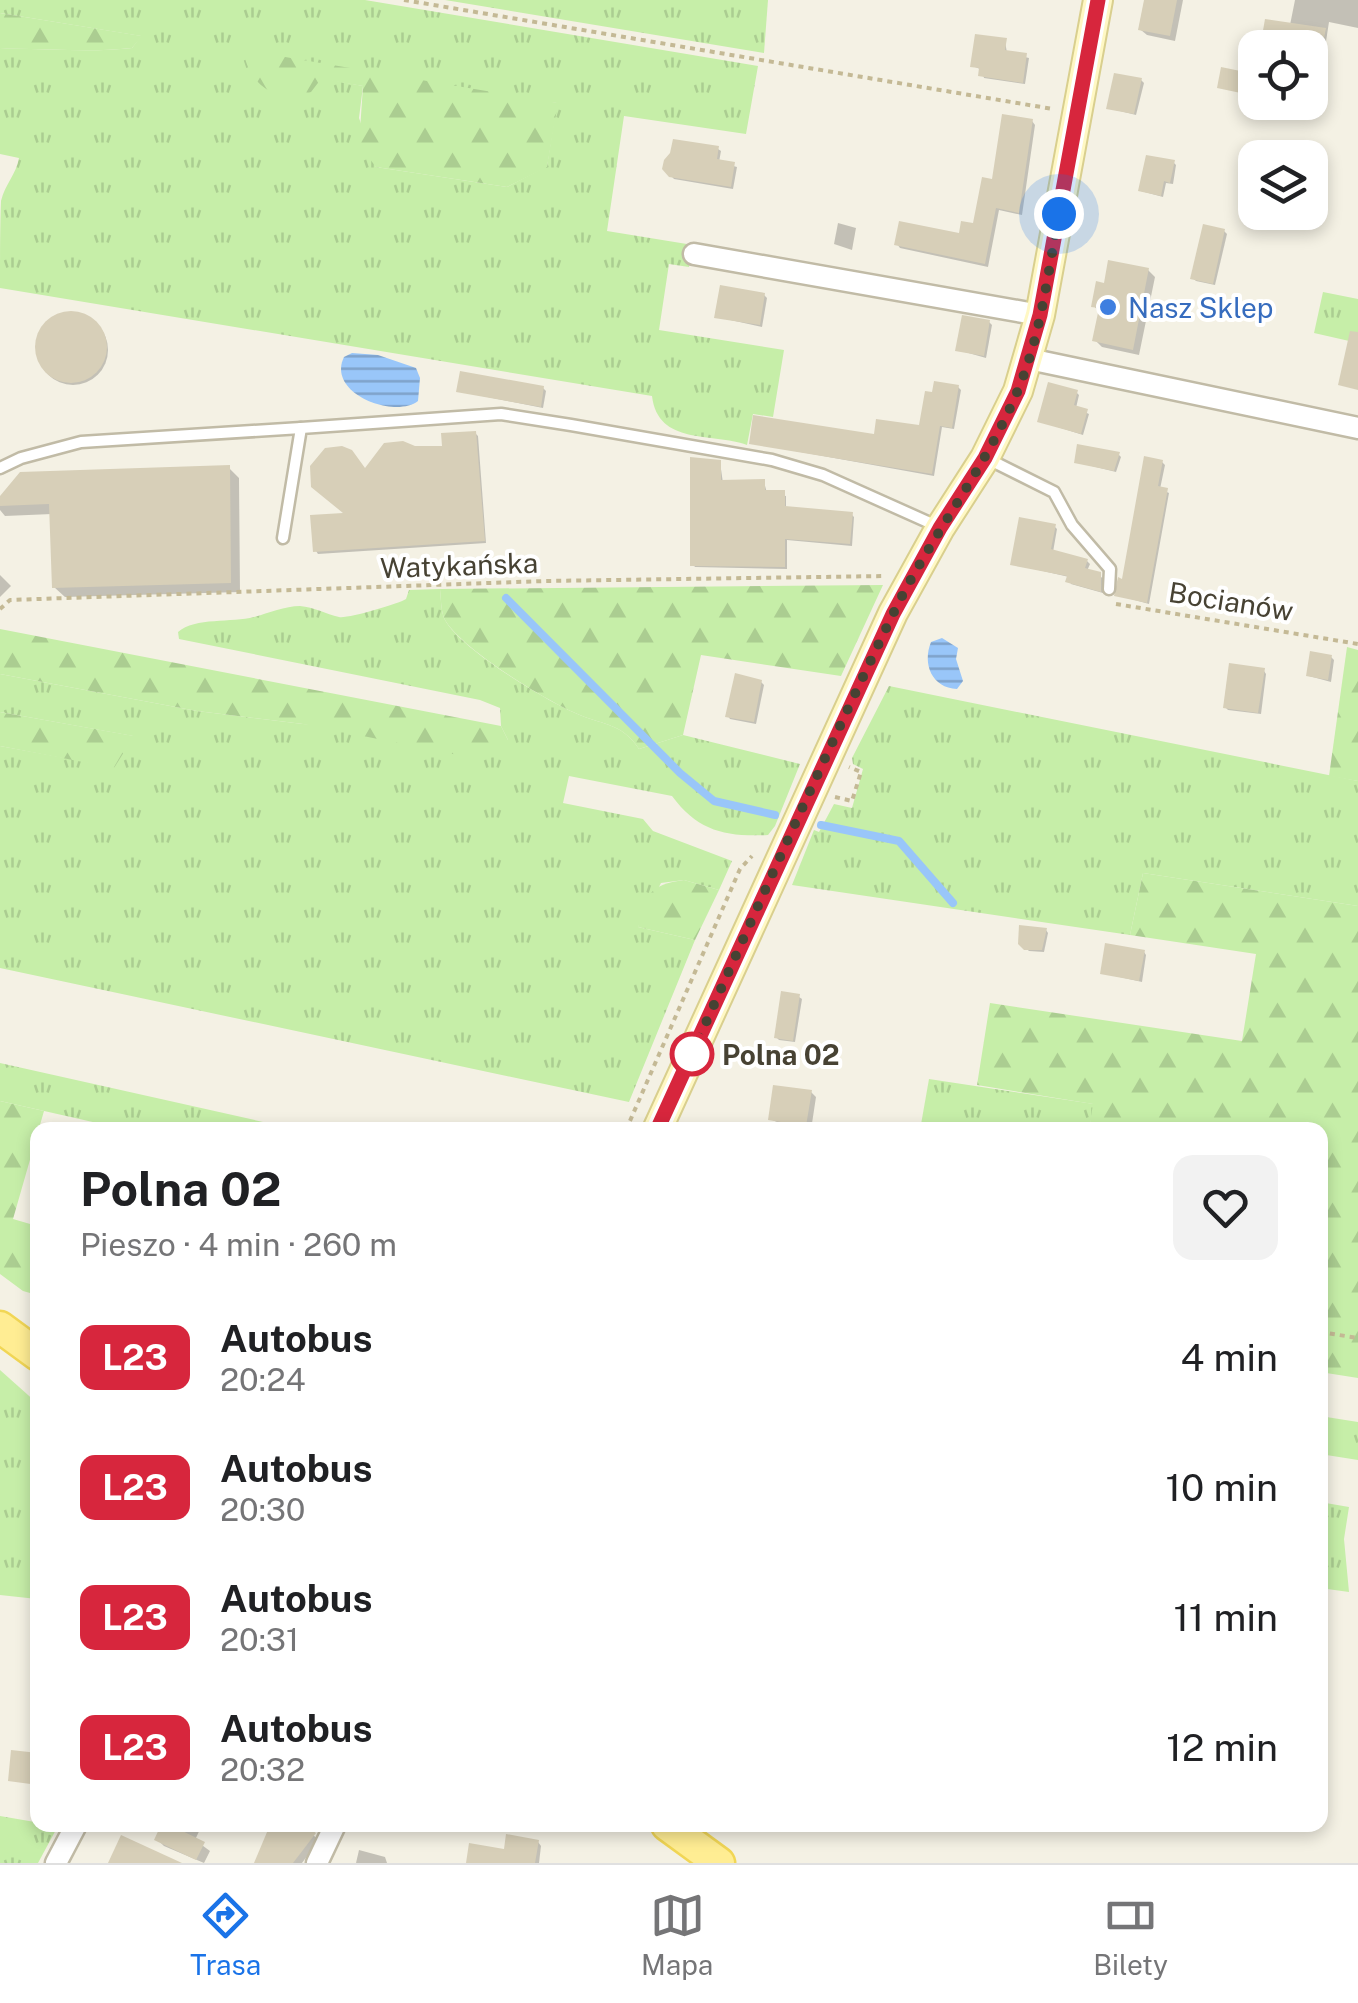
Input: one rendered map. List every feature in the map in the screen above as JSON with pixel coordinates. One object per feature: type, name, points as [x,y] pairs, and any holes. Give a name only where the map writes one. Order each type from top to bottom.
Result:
[{"type":"main road","points":[[0,1327],[30,1349]]},
{"type":"main road","points":[[677,1832],[719,1863]]},
{"type":"street","points":[[661,1122],[909,582],[985,458],[1018,391],[1040,315],[1098,0]]},
{"type":"street","points":[[694,254],[1040,315]]},
{"type":"street","points":[[1030,360],[1358,428]]},
{"type":"street","points":[[56,1863],[72,1832]]},
{"type":"street","points":[[316,1863],[332,1832]]},
{"type":"lane","points":[[0,468],[21,458],[81,442],[501,414],[772,460],[824,475],[940,528]]},
{"type":"lane","points":[[282,538],[300,428]]},
{"type":"lane","points":[[985,458],[1054,492],[1072,525],[1110,569],[1109,589]]},
{"type":"path","points":[[404,0],[1077,113]]},
{"type":"path","name":"Watykańska","points":[[0,609],[10,600],[584,581],[870,576],[909,582]]},
{"type":"path","name":"Bocianów","points":[[1109,589],[1112,604],[1358,644]]},
{"type":"path","points":[[852,802],[861,772]]},
{"type":"path","points":[[1328,1333],[1358,1338]]},
{"type":"green space","points":[[0,0],[365,0],[758,66],[746,134],[624,116],[607,231],[693,245],[689,267],[669,264],[659,330],[784,350],[773,417],[753,414],[747,445],[675,430],[656,412],[652,396],[0,288],[1,201],[19,158],[0,154],[0,49],[132,48],[141,36],[0,13]],"holes":[[[321,78],[557,103],[547,166],[507,187],[376,167],[359,118],[363,86]]]},
{"type":"green space","points":[[445,0],[768,0],[764,53]]},
{"type":"green space","points":[[0,13],[142,36],[132,48],[0,49]]},
{"type":"green space","points":[[243,50],[558,103],[547,167],[507,187],[376,167],[359,145],[363,86],[321,79],[311,92],[290,102],[259,83]]},
{"type":"green space","points":[[1323,292],[1358,299],[1358,343],[1314,333]]},
{"type":"green space","points":[[883,585],[841,676],[701,655],[683,735],[639,749],[618,729],[542,696],[468,645],[445,620],[440,589]]},
{"type":"green space","points":[[440,589],[445,620],[467,645],[542,696],[618,729],[639,749],[683,735],[800,764],[768,835],[739,835],[714,829],[692,817],[672,796],[569,776],[563,803],[643,819],[653,831],[732,861],[719,890],[684,880],[661,883],[638,927],[695,940],[629,1102],[0,968],[0,746],[114,767],[133,736],[0,712],[0,674],[197,711],[303,724],[508,740],[501,726],[500,708],[480,700],[179,639],[178,632],[185,627],[204,622],[245,619],[300,606],[344,617],[406,599],[409,590]]},
{"type":"green space","points":[[0,629],[501,726],[508,740],[495,756],[483,760],[303,724],[197,711],[0,674]]},
{"type":"green space","points":[[1347,647],[1358,650],[1358,781],[1329,776]]},
{"type":"green space","points":[[889,686],[1358,781],[1358,906],[1143,873],[1130,935],[792,885],[814,830],[819,832],[834,804],[852,808],[863,769],[853,764],[852,758]]},
{"type":"green space","points":[[0,712],[134,736],[114,768],[0,746]]},
{"type":"green space","points":[[1143,873],[1358,906],[1358,1378],[1328,1373],[1328,1122],[1090,1122],[1093,1104],[977,1085],[990,1003],[1242,1041],[1256,954],[1130,935]]},
{"type":"green space","points":[[684,880],[719,890],[695,940],[638,927],[651,893],[663,885]]},
{"type":"green space","points":[[0,1063],[263,1122],[93,1122],[0,1101]]},
{"type":"green space","points":[[929,1079],[1094,1104],[1091,1122],[921,1122]]},
{"type":"green space","points":[[0,1101],[44,1111],[41,1122],[30,1122],[30,1160],[13,1219],[30,1224],[30,1293],[0,1274]]},
{"type":"green space","points":[[0,1370],[30,1397],[30,1598],[0,1595]]},
{"type":"green space","points":[[1328,1417],[1358,1422],[1358,1460],[1328,1455]]},
{"type":"green space","points":[[1328,1503],[1349,1507],[1344,1539],[1349,1592],[1328,1589]]},
{"type":"green space","points":[[0,1816],[30,1821],[30,1832],[55,1832],[38,1863],[0,1863]]},
{"type":"water","points":[[352,353],[378,355],[416,368],[420,378],[418,401],[394,407],[366,400],[353,392],[341,370],[344,357]]},
{"type":"water","points":[[942,638],[958,648],[956,659],[963,681],[957,689],[941,684],[931,673],[931,642]]},
{"type":"building","points":[[1144,0],[1177,0],[1170,36],[1138,30]]},
{"type":"building","points":[[1265,19],[1326,28],[1326,30],[1263,30]]},
{"type":"building","points":[[975,34],[1007,38],[1005,50],[1027,53],[1023,83],[978,76],[979,68],[970,67]]},
{"type":"building","points":[[1221,67],[1238,70],[1238,92],[1217,88]]},
{"type":"building","points":[[1114,73],[1142,78],[1134,114],[1106,109]]},
{"type":"building","points":[[1002,114],[1033,119],[1019,213],[996,208],[985,264],[894,245],[899,221],[959,233],[961,221],[973,223],[982,177],[992,179]]},
{"type":"building","points":[[673,139],[719,146],[717,159],[735,162],[731,187],[669,177],[662,169]]},
{"type":"building","points":[[1146,155],[1175,160],[1170,183],[1164,181],[1161,196],[1138,191]]},
{"type":"building","points":[[1203,224],[1225,229],[1213,284],[1190,279]]},
{"type":"building","points":[[1108,260],[1149,268],[1133,350],[1092,341],[1099,308],[1091,307],[1096,281],[1104,283]]},
{"type":"building","points":[[720,285],[765,293],[760,325],[714,318]]},
{"type":"building","points":[[71,311],[96,322],[107,347],[96,372],[71,383],[46,372],[35,347],[46,322]]},
{"type":"building","points":[[962,315],[990,320],[984,356],[955,351]]},
{"type":"building","points":[[1350,331],[1358,332],[1358,390],[1338,385]]},
{"type":"building","points":[[460,371],[544,386],[541,407],[456,392]]},
{"type":"building","points":[[934,381],[959,385],[952,428],[940,426],[932,474],[749,444],[753,415],[874,434],[876,419],[919,425],[925,391],[932,392]]},
{"type":"building","points":[[1048,382],[1078,390],[1074,405],[1088,409],[1081,434],[1037,422]]},
{"type":"building","points":[[476,431],[485,541],[313,552],[310,515],[343,513],[311,487],[310,466],[325,448],[342,446],[352,450],[365,468],[384,443],[442,446],[441,433]]},
{"type":"building","points":[[1077,444],[1120,452],[1114,471],[1074,463]]},
{"type":"building","points":[[1144,456],[1163,460],[1158,486],[1168,488],[1147,603],[1114,596],[1118,577],[1122,579]]},
{"type":"building","points":[[690,457],[721,460],[721,480],[765,479],[765,490],[785,490],[785,506],[853,512],[850,544],[785,539],[785,567],[690,566]]},
{"type":"building","points":[[230,465],[231,583],[52,588],[49,504],[0,506],[0,496],[20,472]]},
{"type":"building","points":[[1019,517],[1056,524],[1051,549],[1088,559],[1085,568],[1101,572],[1101,592],[1065,582],[1067,576],[1010,565]]},
{"type":"building","points":[[1310,651],[1332,655],[1328,680],[1306,676]]},
{"type":"building","points":[[1229,663],[1265,668],[1258,713],[1223,708]]},
{"type":"building","points":[[735,673],[762,680],[754,722],[725,717]]},
{"type":"building","points":[[1019,925],[1047,928],[1042,950],[1024,950],[1018,944]]},
{"type":"building","points":[[1105,943],[1145,950],[1139,981],[1100,974]]},
{"type":"building","points":[[781,991],[800,994],[793,1041],[774,1038]]},
{"type":"building","points":[[773,1085],[812,1090],[807,1122],[768,1120]]},
{"type":"building","points":[[11,1750],[30,1752],[30,1784],[8,1781]]},
{"type":"building","points":[[158,1832],[184,1832],[205,1842],[196,1860],[154,1840]]},
{"type":"building","points":[[267,1832],[316,1833],[293,1863],[254,1863]]},
{"type":"building","points":[[506,1834],[539,1840],[535,1863],[466,1863],[469,1843],[504,1849]]},
{"type":"building","points":[[121,1835],[182,1863],[108,1863]]},
{"type":"waterway","points":[[506,598],[680,773],[714,801],[775,815]]},
{"type":"waterway","points":[[821,825],[899,841],[953,903]]},
{"type":"bus line","name":"L23","points":[[661,1122],[893,614],[940,528],[985,458],[1018,391],[1040,315],[1098,0]]},
{"type":"place","name":"Nasz Sklep","points":[[1108,307]]},
{"type":"place","name":"Polna 02","points":[[692,1054]]},
{"type":"route","points":[[692,1054],[893,614],[940,528],[985,458],[1018,391],[1030,360],[1059,214]]}]
